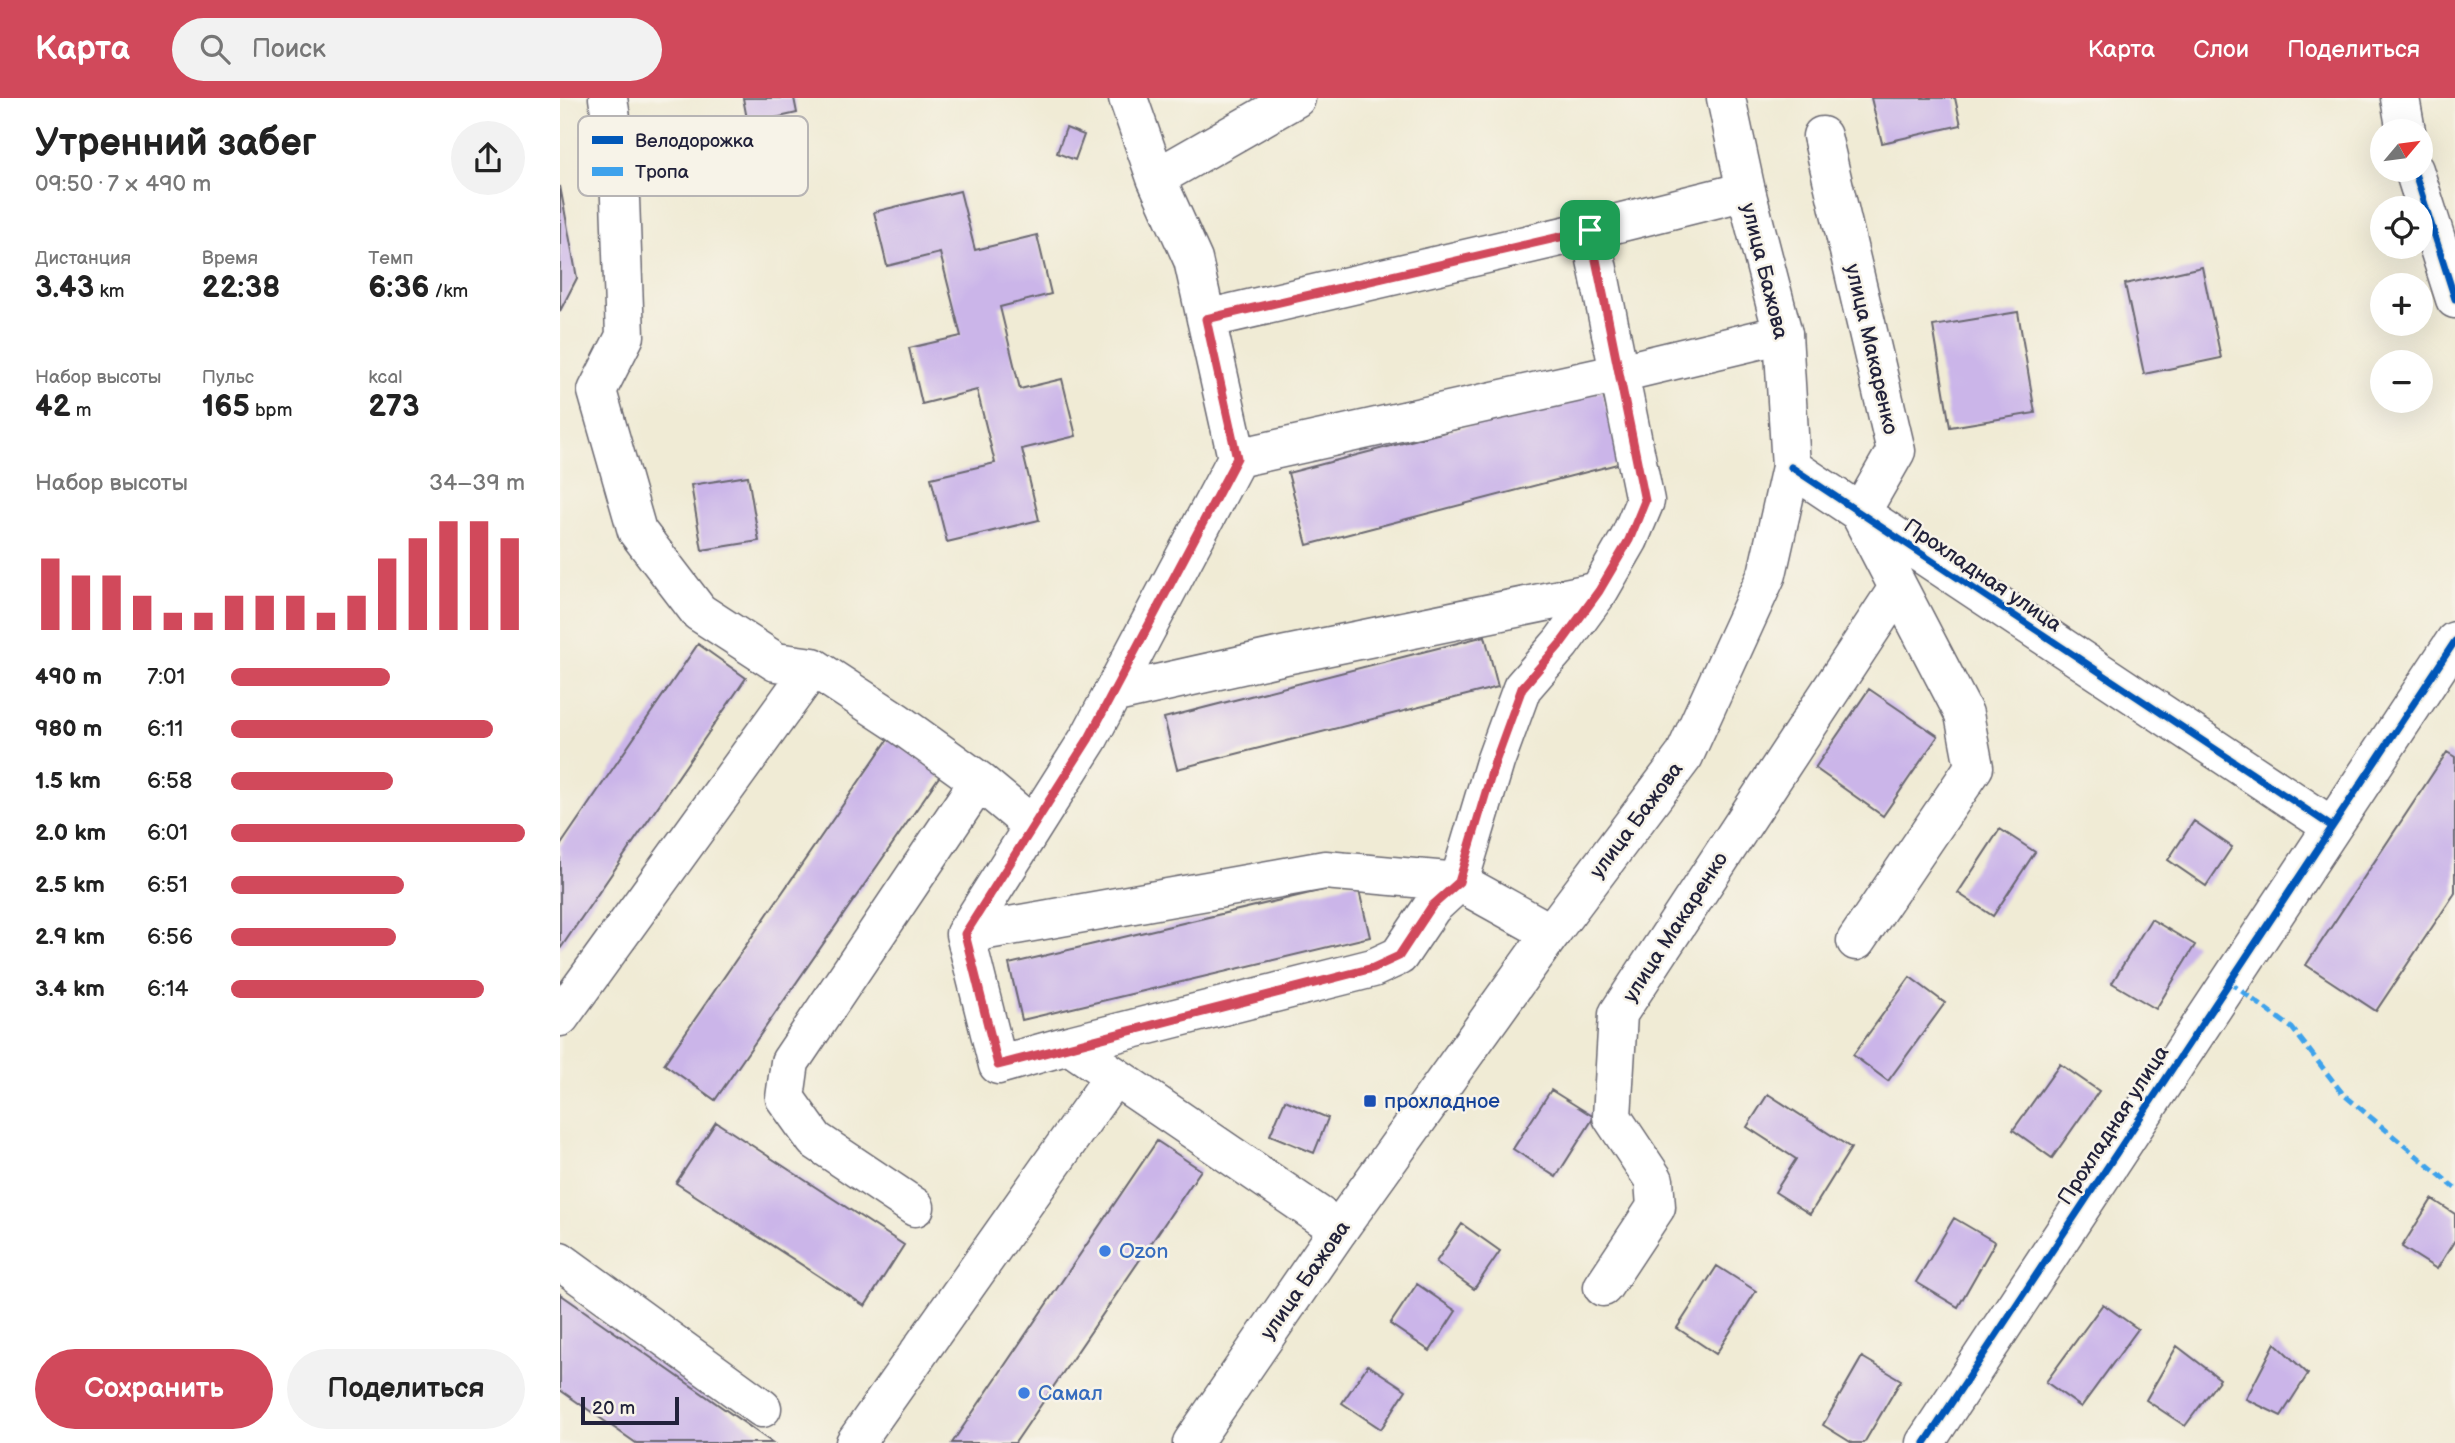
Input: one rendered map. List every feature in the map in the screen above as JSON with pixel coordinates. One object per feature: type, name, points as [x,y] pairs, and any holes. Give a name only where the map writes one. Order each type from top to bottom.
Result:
[{"type":"main road","points":[[608,98],[611,116]]},
{"type":"main road","points":[[1128,98],[1156,178],[1192,260],[1237,458],[1089,738],[965,934],[998,1065],[1373,968],[1399,956],[1432,906],[1459,882],[1495,762],[1522,688],[1561,643],[1599,591],[1629,540],[1645,501],[1590,230]]},
{"type":"main road","points":[[1156,178],[1296,98]]},
{"type":"main road","name":"улица Бажова","points":[[1192,1443],[1339,1229],[1551,933],[1684,756],[1767,574],[1791,467],[1783,334],[1746,191],[1726,98]]},
{"type":"main road","points":[[2400,98],[2404,119]]},
{"type":"main road","name":"улица Макаренко","points":[[1822,136],[1896,451],[1860,514]]},
{"type":"main road","points":[[2418,182],[2455,299]]},
{"type":"main road","points":[[1206,319],[1746,191]]},
{"type":"main road","points":[[620,196],[625,337],[597,391],[637,531],[699,612],[776,662],[813,667],[897,722],[979,781],[1033,825]]},
{"type":"main road","points":[[1237,458],[1783,334]]},
{"type":"main road","name":"Прохладная улица","points":[[1791,467],[2331,826]]},
{"type":"main road","points":[[1856,941],[1974,767],[1964,714],[1860,514]]},
{"type":"main road","name":"улица Макаренко","points":[[1603,1287],[1656,1208],[1654,1180],[1612,1117],[1618,1014],[1898,588]]},
{"type":"main road","points":[[1112,694],[1286,654],[1599,591]]},
{"type":"main road","name":"Прохладная улица","points":[[1925,1443],[2455,641]]},
{"type":"main road","points":[[560,1017],[813,667]]},
{"type":"main road","points":[[915,1207],[815,1140],[785,1098],[790,1062],[979,781]]},
{"type":"main road","points":[[965,934],[1325,870],[1459,882],[1551,933]]},
{"type":"main road","points":[[1069,1045],[1339,1229]]},
{"type":"main road","points":[[855,1443],[1114,1076]]},
{"type":"main road","points":[[560,1261],[762,1408]]},
{"type":"building","points":[[743,98],[794,98],[797,113],[784,116],[746,116]]},
{"type":"building","points":[[1871,98],[1955,98],[1961,125],[1882,143]]},
{"type":"building","points":[[1066,128],[1084,135],[1075,160],[1057,153]]},
{"type":"building","points":[[560,186],[577,278],[560,311]]},
{"type":"building","points":[[960,191],[975,250],[1037,235],[1051,294],[1000,307],[1020,389],[1062,379],[1076,436],[1022,449],[1039,520],[947,542],[931,478],[995,463],[977,390],[922,404],[909,348],[961,336],[940,253],[887,266],[874,212]]},
{"type":"building","points":[[2202,267],[2221,358],[2144,374],[2125,284]]},
{"type":"building","points":[[2018,312],[2035,413],[1950,427],[1933,326]]},
{"type":"building","points":[[1602,391],[1621,463],[1307,545],[1288,473]]},
{"type":"building","points":[[748,476],[759,541],[702,550],[691,485]]},
{"type":"building","points":[[1485,636],[1498,687],[1177,769],[1164,718]]},
{"type":"building","points":[[698,644],[746,678],[560,949],[560,846]]},
{"type":"building","points":[[1869,689],[1938,736],[1883,816],[1815,768]]},
{"type":"building","points":[[889,738],[941,774],[715,1100],[664,1064]]},
{"type":"building","points":[[2447,752],[2455,757],[2455,893],[2376,1011],[2306,965]]},
{"type":"building","points":[[2194,821],[2232,847],[2206,886],[2168,860]]},
{"type":"building","points":[[2000,829],[2035,852],[1993,916],[1958,893]]},
{"type":"building","points":[[1357,882],[1370,937],[1022,1020],[1009,964]]},
{"type":"building","points":[[2151,919],[2195,945],[2156,1009],[2112,983]]},
{"type":"building","points":[[1910,977],[1945,1003],[1888,1081],[1853,1055]]},
{"type":"building","points":[[2060,1064],[2099,1091],[2052,1158],[2013,1130]]},
{"type":"building","points":[[1551,1090],[1594,1117],[1556,1177],[1513,1149]]},
{"type":"building","points":[[1768,1094],[1851,1148],[1810,1214],[1775,1192],[1796,1159],[1747,1127]]},
{"type":"building","points":[[1285,1100],[1328,1118],[1314,1153],[1270,1135]]},
{"type":"building","points":[[716,1122],[904,1245],[865,1306],[676,1183]]},
{"type":"building","points":[[1157,1141],[1201,1170],[1015,1443],[952,1443]]},
{"type":"building","points":[[2432,1199],[2455,1214],[2455,1240],[2437,1269],[2402,1247]]},
{"type":"building","points":[[1954,1218],[1995,1242],[1958,1307],[1916,1282]]},
{"type":"building","points":[[1462,1224],[1500,1251],[1474,1289],[1436,1262]]},
{"type":"building","points":[[1717,1266],[1756,1291],[1716,1354],[1677,1328]]},
{"type":"building","points":[[1417,1284],[1456,1311],[1430,1351],[1390,1324]]},
{"type":"building","points":[[560,1294],[773,1443],[636,1443],[560,1390]]},
{"type":"building","points":[[2103,1304],[2138,1329],[2081,1407],[2046,1382]]},
{"type":"building","points":[[2275,1343],[2308,1374],[2281,1416],[2246,1399]]},
{"type":"building","points":[[2177,1346],[2220,1379],[2185,1426],[2146,1400]]},
{"type":"building","points":[[1862,1357],[1901,1380],[1864,1443],[1852,1443],[1823,1425]]},
{"type":"building","points":[[1368,1365],[1406,1390],[1381,1429],[1342,1403]]},
{"type":"marked path","points":[[2229,982],[2292,1028],[2343,1094],[2455,1188]]},
{"type":"cycle path","points":[[2418,182],[2455,299]]},
{"type":"cycle path","points":[[1791,467],[2331,826]]},
{"type":"cycle path","points":[[1925,1443],[2455,641]]},
{"type":"place","name":"прохладное","points":[[1370,1101]]},
{"type":"place","name":"Ozon","points":[[1105,1251]]},
{"type":"place","name":"Самал","points":[[1024,1393]]},
{"type":"route","points":[[1590,230],[1645,501],[1629,540],[1599,591],[1561,643],[1522,688],[1495,762],[1459,882],[1432,906],[1399,956],[1373,968],[998,1065],[965,934],[1089,738],[1237,458],[1206,319],[1590,230]]}]
